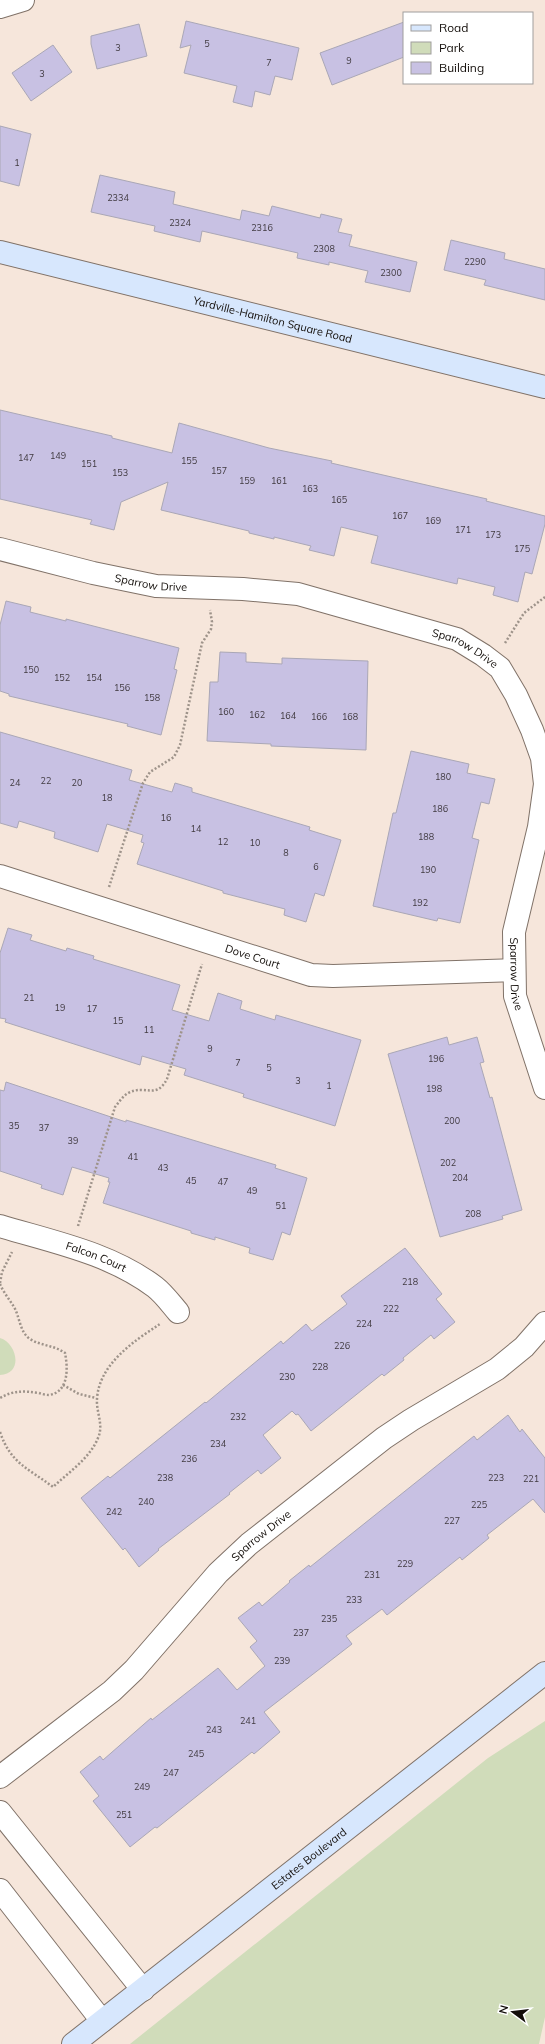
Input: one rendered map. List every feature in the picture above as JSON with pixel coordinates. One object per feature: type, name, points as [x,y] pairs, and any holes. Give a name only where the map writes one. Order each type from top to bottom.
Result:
[{"type":"street","points":[[0,7],[23,0]]},
{"type":"street","name":"Yardville-Hamilton Square Road","points":[[0,252],[545,387]]},
{"type":"street","name":"Sparrow Drive","points":[[0,549],[93,574],[156,586],[298,594],[457,639],[500,668],[516,695],[532,730],[542,758],[545,784],[539,827],[514,932],[515,996],[545,1088]]},
{"type":"street","name":"Dove Court","points":[[0,876],[311,974],[333,976],[514,970]]},
{"type":"street","name":"Falcon Court","points":[[10,1229],[71,1247],[129,1269],[157,1288],[178,1312]]},
{"type":"street","name":"Sparrow Drive","points":[[0,1777],[112,1691],[134,1670],[218,1574],[249,1544],[384,1438],[410,1420],[497,1369],[524,1347],[545,1323]]},
{"type":"street","name":"Estates Boulevard","points":[[73,2044],[545,1673]]},
{"type":"street","points":[[0,1812],[142,1990]]},
{"type":"street","points":[[0,1890],[102,2021]]},
{"type":"path","points":[[102,908],[143,783],[150,772],[174,757],[180,745],[202,643],[211,629],[211,588]]},
{"type":"path","points":[[492,662],[524,613],[545,597]]},
{"type":"path","points":[[71,1247],[115,1107],[127,1093],[139,1089],[156,1090],[162,1088],[167,1079],[209,942]]},
{"type":"path","points":[[0,1398],[16,1391],[48,1395],[56,1392],[63,1385],[68,1368],[65,1353],[58,1348],[29,1338],[23,1332],[16,1309],[4,1293],[0,1284],[10,1229]]},
{"type":"path","points":[[0,1432],[4,1444],[20,1464],[53,1487],[92,1451],[99,1436],[101,1424],[96,1398],[105,1373],[116,1357],[140,1338],[178,1312]]},
{"type":"path","points":[[63,1385],[79,1394],[96,1398]]},
{"type":"green space","points":[[0,1338],[11,1346],[14,1352],[15,1364],[13,1370],[0,1375]]},
{"type":"green space","points":[[545,1721],[545,2017],[539,2044],[130,2044],[488,1758]]},
{"type":"building","points":[[186,21],[299,48],[292,80],[275,76],[270,95],[255,91],[252,107],[233,102],[237,86],[184,73],[191,45],[180,48]]},
{"type":"building","points":[[403,22],[403,57],[332,85],[320,53]]},
{"type":"building","points":[[139,24],[147,56],[97,69],[91,44],[91,36]]},
{"type":"building","points":[[53,45],[72,72],[31,101],[12,73]]},
{"type":"building","points":[[0,126],[31,134],[19,186],[0,181]]},
{"type":"building","points":[[100,175],[175,192],[173,204],[240,220],[242,210],[269,216],[272,206],[320,218],[321,214],[342,219],[338,232],[352,235],[349,246],[417,262],[410,292],[365,282],[368,271],[329,262],[329,265],[297,258],[298,253],[202,231],[200,242],[154,231],[155,226],[91,212]]},
{"type":"building","points":[[451,240],[505,253],[504,259],[545,269],[545,300],[484,285],[486,280],[444,270]]},
{"type":"building","points":[[0,410],[112,436],[112,438],[172,453],[179,423],[269,448],[332,461],[331,463],[487,499],[486,501],[545,516],[545,524],[532,574],[525,572],[518,602],[493,595],[495,587],[458,578],[457,584],[371,563],[378,536],[341,527],[334,556],[309,550],[311,546],[274,537],[274,539],[249,533],[249,531],[161,510],[168,482],[121,502],[114,530],[90,524],[92,520],[0,499]]},
{"type":"building","points":[[6,601],[31,607],[30,612],[66,621],[66,619],[179,648],[174,669],[177,670],[161,735],[127,726],[128,724],[9,696],[9,694],[0,691],[0,625]]},
{"type":"building","points":[[220,652],[246,653],[246,662],[282,664],[282,658],[368,661],[366,750],[271,746],[271,744],[207,741],[210,682],[218,682]]},
{"type":"building","points":[[0,732],[132,770],[129,780],[172,792],[175,783],[192,788],[192,792],[310,827],[309,830],[341,840],[324,896],[315,893],[306,922],[284,915],[285,909],[223,893],[223,891],[137,864],[144,843],[141,842],[143,835],[107,824],[98,852],[54,838],[55,832],[19,821],[17,828],[0,823]]},
{"type":"building","points":[[411,751],[469,764],[467,773],[495,779],[489,804],[481,802],[472,838],[479,840],[460,923],[438,918],[437,921],[373,906],[393,813],[396,813]]},
{"type":"building","points":[[8,928],[32,935],[30,940],[66,951],[67,948],[94,956],[93,959],[180,985],[172,1010],[209,1021],[218,993],[242,1001],[240,1009],[275,1020],[276,1015],[361,1040],[335,1126],[243,1097],[244,1094],[184,1075],[186,1069],[142,1056],[140,1065],[5,1022],[6,1019],[0,1018],[0,953]]},
{"type":"building","points":[[447,1037],[449,1045],[477,1037],[484,1062],[480,1063],[490,1098],[492,1097],[522,1210],[502,1216],[503,1219],[440,1237],[388,1054]]},
{"type":"building","points":[[6,1082],[126,1122],[126,1120],[276,1165],[275,1168],[307,1178],[290,1235],[282,1232],[273,1260],[249,1253],[250,1248],[215,1237],[215,1240],[191,1233],[191,1231],[103,1203],[110,1182],[108,1182],[109,1178],[72,1167],[63,1195],[41,1188],[42,1185],[0,1171],[0,1090],[4,1091]]},
{"type":"building","points":[[405,1248],[442,1294],[436,1299],[455,1322],[434,1339],[431,1335],[384,1376],[382,1374],[311,1431],[298,1414],[296,1415],[292,1411],[263,1435],[281,1458],[261,1474],[258,1470],[229,1493],[230,1494],[158,1549],[159,1550],[139,1567],[125,1548],[123,1550],[81,1498],[108,1476],[110,1478],[205,1402],[206,1403],[281,1341],[283,1344],[306,1324],[312,1331],[347,1304],[341,1296]]},
{"type":"building","points":[[508,1415],[520,1432],[522,1429],[545,1458],[545,1513],[533,1499],[487,1535],[489,1538],[462,1560],[460,1557],[387,1615],[382,1609],[346,1636],[352,1644],[264,1712],[280,1732],[254,1754],[252,1752],[157,1828],[155,1827],[130,1847],[93,1801],[99,1796],[80,1772],[100,1756],[103,1760],[151,1718],[152,1720],[218,1668],[237,1690],[265,1666],[250,1647],[257,1641],[238,1618],[259,1602],[262,1606],[290,1582],[289,1581],[309,1565],[310,1567],[474,1436],[477,1440]]}]
